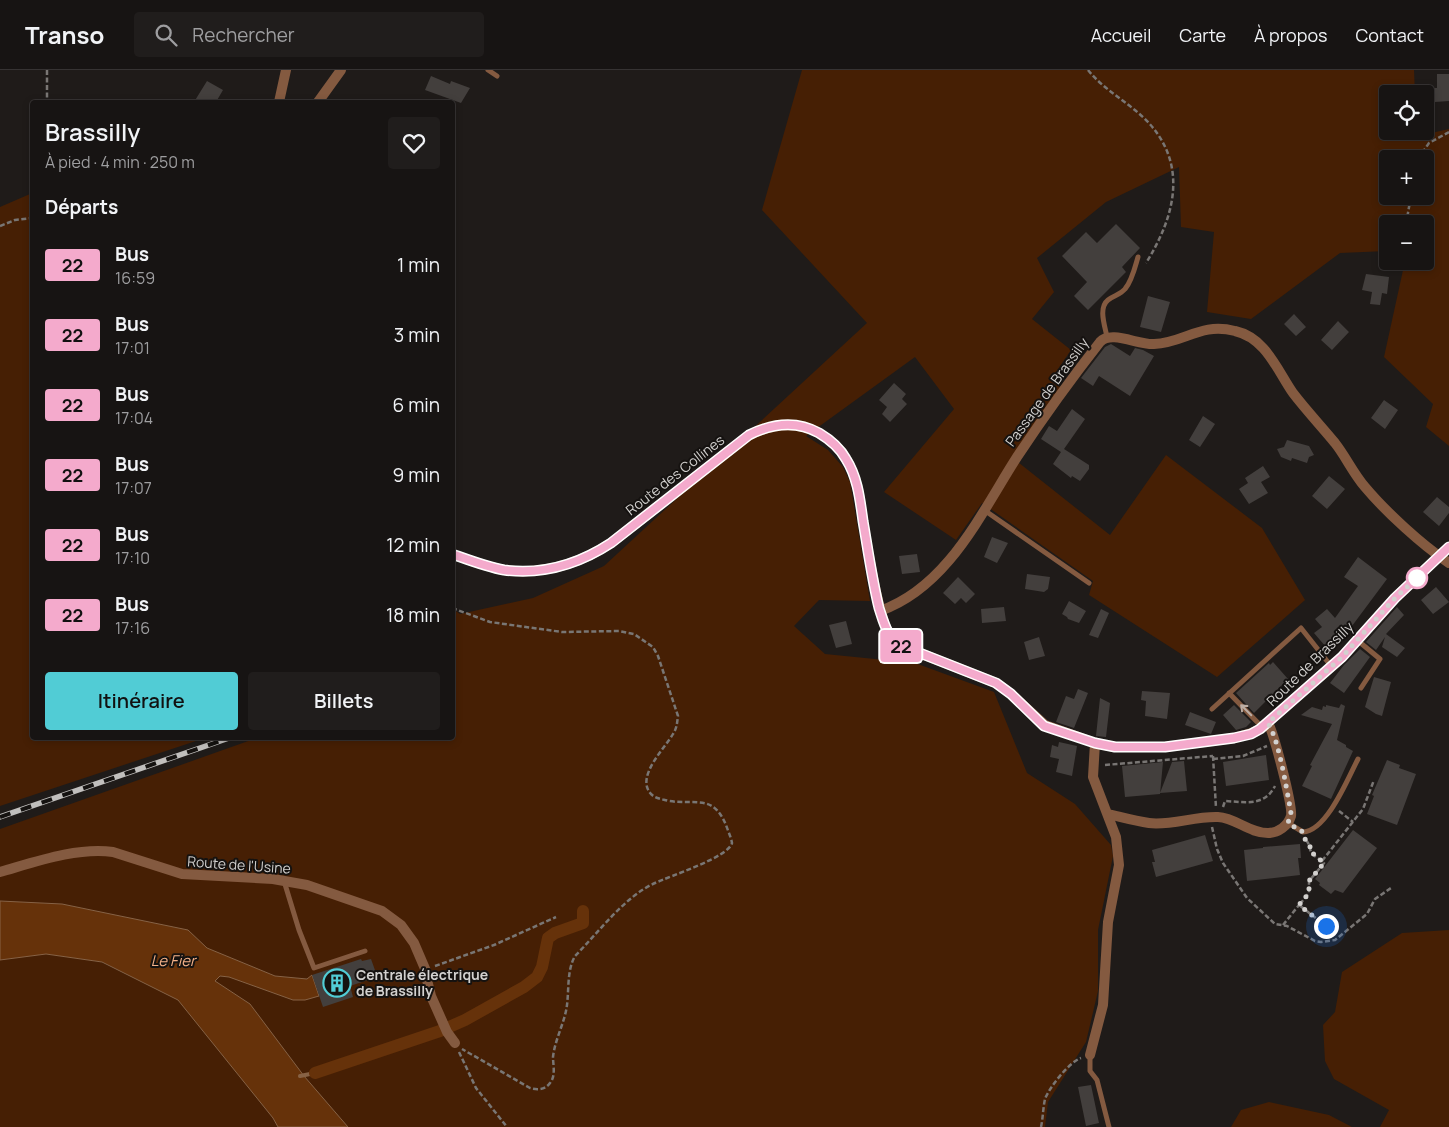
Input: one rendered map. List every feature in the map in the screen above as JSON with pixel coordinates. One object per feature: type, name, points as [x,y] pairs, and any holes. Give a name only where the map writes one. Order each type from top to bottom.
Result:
[{"type":"street","points":[[279,100],[286,70]]},
{"type":"street","points":[[320,100],[342,70]]},
{"type":"street","name":"Passage de Brassilly","points":[[880,610],[904,600],[930,579],[953,556],[1018,455],[1100,342],[1107,337],[1154,344],[1200,330],[1214,328],[1233,330],[1250,336],[1270,356],[1294,393],[1334,442],[1365,487],[1380,504],[1449,564]]},
{"type":"street","name":"Route des Collines","points":[[455,555],[488,566],[518,571],[546,570],[573,563],[611,543],[742,439],[767,428],[793,425],[821,434],[841,451],[850,467],[858,490],[873,583],[880,610]]},
{"type":"street","name":"Route de Brassilly","points":[[880,610],[887,630],[896,643],[996,683],[1011,694],[1044,726],[1095,743],[1115,747],[1165,747],[1244,736],[1265,725],[1331,666],[1395,598],[1449,547]]},
{"type":"street","points":[[1108,814],[1150,823],[1198,818],[1228,818],[1256,832],[1270,833],[1282,828],[1288,823],[1291,812],[1272,730],[1265,725]]},
{"type":"street","points":[[1090,1055],[1103,1005],[1108,922],[1119,865],[1118,847],[1108,814],[1093,777],[1095,743]]},
{"type":"street","name":"Route de l'Usine","points":[[0,872],[85,852],[104,851],[182,874],[249,877],[307,885],[382,911],[401,925],[408,934],[426,969],[431,996],[445,1029],[455,1044]]},
{"type":"lane","points":[[488,70],[498,76]]},
{"type":"lane","points":[[1107,337],[1103,316],[1105,304],[1109,299],[1120,294],[1126,288],[1138,257]]},
{"type":"lane","points":[[983,510],[1089,584]]},
{"type":"lane","points":[[1212,709],[1301,628],[1331,666]]},
{"type":"lane","points":[[1357,640],[1380,659],[1361,688]]},
{"type":"lane","points":[[1229,693],[1265,725]]},
{"type":"lane","points":[[1288,823],[1303,832],[1314,830],[1334,807],[1358,759]]},
{"type":"lane","points":[[284,881],[299,930],[314,968],[365,951]]},
{"type":"lane","points":[[1090,1055],[1090,1072],[1097,1080],[1109,1127]]},
{"type":"path","points":[[47,70],[47,100]]},
{"type":"path","points":[[1088,70],[1153,128],[1172,165],[1174,177],[1166,224],[1160,239],[1143,268],[1132,274]]},
{"type":"path","points":[[1424,150],[1429,143],[1449,132]]},
{"type":"path","points":[[0,226],[16,220],[30,218]]},
{"type":"path","points":[[455,609],[490,622],[562,632],[619,631],[634,634],[648,644],[658,656],[678,716],[674,733],[660,751],[648,773],[647,788],[653,796],[662,799],[703,803],[714,806],[721,814],[732,843],[728,850],[706,862],[655,883],[638,893],[575,956],[571,965],[567,1006],[553,1056],[552,1079],[549,1085],[537,1090],[530,1088],[462,1050],[455,1044]]},
{"type":"path","points":[[1212,741],[1217,811],[1222,811],[1225,801],[1255,803],[1272,792],[1278,780],[1284,778]]},
{"type":"path","points":[[1094,766],[1243,756],[1275,743]]},
{"type":"path","points":[[1283,925],[1309,893],[1309,881],[1324,863],[1322,861],[1363,809],[1374,780]]},
{"type":"path","points":[[1334,807],[1353,822]]},
{"type":"path","points":[[1211,826],[1223,864],[1247,898],[1275,924],[1283,925],[1315,941],[1335,940],[1363,918],[1376,899],[1391,888]]},
{"type":"path","points":[[1303,832],[1310,846],[1310,851],[1322,861]]},
{"type":"path","points":[[1299,905],[1326,926]]},
{"type":"path","points":[[426,969],[494,945],[556,917]]},
{"type":"path","points":[[455,1044],[476,1088],[507,1127]]},
{"type":"path","points":[[1041,1127],[1045,1098],[1056,1080],[1076,1060],[1090,1055]]},
{"type":"shaded area","points":[[802,70],[1414,70],[1415,85],[1379,85],[1379,140],[1434,140],[1434,132],[1449,129],[1449,446],[1426,427],[1433,404],[1384,357],[1403,270],[1434,270],[1434,215],[1379,215],[1379,251],[1340,253],[1251,319],[1207,312],[1214,232],[1181,227],[1179,167],[1106,202],[1037,258],[1054,292],[1032,319],[1071,350],[1054,375],[1060,387],[1014,459],[1110,535],[1166,455],[1262,528],[1305,600],[1217,677],[1089,595],[1093,581],[982,503],[956,540],[884,492],[954,409],[915,357],[806,436],[828,450],[843,467],[850,482],[870,601],[819,600],[794,626],[825,654],[915,663],[994,692],[1027,773],[1075,804],[1111,845],[1113,856],[1098,930],[1098,991],[1086,1042],[1048,1102],[1045,1127],[348,1127],[304,1076],[250,1004],[215,981],[220,976],[229,977],[293,1000],[312,975],[308,979],[275,976],[207,948],[188,930],[62,904],[0,901],[0,829],[251,740],[455,740],[455,610],[460,614],[533,598],[604,566],[867,323],[762,210]]},
{"type":"shaded area","points":[[30,194],[30,740],[199,740],[0,806],[0,207]]},
{"type":"shaded area","points":[[1449,930],[1449,1127],[1380,1127],[1389,1110],[1334,1079],[1325,1061],[1323,1025],[1335,1012],[1342,972],[1402,933]]},
{"type":"shaded area","points":[[46,954],[101,962],[178,1000],[273,1118],[278,1127],[0,1127],[0,960]]},
{"type":"shaded area","points":[[1269,1102],[1329,1115],[1352,1127],[1231,1127],[1241,1110]]},
{"type":"water","name":"Le Fier","points":[[0,901],[62,904],[188,930],[207,948],[275,976],[307,979],[312,975],[319,996],[305,1000],[293,1000],[229,977],[220,976],[215,981],[250,1004],[304,1076],[348,1127],[278,1127],[273,1118],[178,1000],[102,962],[46,954],[0,960]]},
{"type":"building","points":[[1437,74],[1449,74],[1449,101],[1435,102],[1434,88],[1437,88]]},
{"type":"building","points":[[431,76],[450,84],[451,81],[470,88],[461,103],[425,90]]},
{"type":"building","points":[[207,81],[223,90],[217,100],[195,100]]},
{"type":"building","points":[[1116,224],[1140,248],[1122,267],[1126,272],[1088,310],[1074,296],[1087,282],[1062,256],[1086,232],[1097,243]]},
{"type":"building","points":[[1366,274],[1389,277],[1387,294],[1382,293],[1380,305],[1370,304],[1372,292],[1362,290]]},
{"type":"building","points":[[1148,296],[1170,302],[1161,332],[1140,327]]},
{"type":"building","points":[[1294,314],[1306,327],[1296,336],[1284,324]]},
{"type":"building","points":[[1338,321],[1349,332],[1332,350],[1321,340]]},
{"type":"building","points":[[1111,344],[1130,356],[1135,348],[1154,356],[1130,396],[1099,376],[1093,386],[1081,378],[1105,347]]},
{"type":"building","points":[[894,383],[906,394],[902,399],[907,404],[890,422],[882,414],[887,407],[879,400]]},
{"type":"building","points":[[1384,400],[1398,410],[1385,429],[1371,418]]},
{"type":"building","points":[[1072,409],[1085,419],[1064,449],[1089,465],[1089,469],[1080,481],[1072,476],[1071,478],[1053,464],[1061,452],[1041,439],[1049,426],[1057,431]]},
{"type":"building","points":[[1203,416],[1215,424],[1200,447],[1189,440]]},
{"type":"building","points":[[1287,440],[1309,446],[1314,455],[1309,457],[1307,463],[1292,458],[1291,461],[1281,457],[1277,449],[1284,447]]},
{"type":"building","points":[[1263,466],[1270,477],[1261,482],[1268,493],[1249,504],[1239,489],[1248,483],[1245,478]]},
{"type":"building","points":[[1329,476],[1345,489],[1327,509],[1312,496]]},
{"type":"building","points":[[1437,497],[1449,507],[1449,513],[1439,526],[1423,512]]},
{"type":"building","points":[[992,537],[1008,543],[997,563],[984,557]]},
{"type":"building","points":[[917,554],[920,572],[902,574],[899,556]]},
{"type":"building","points":[[1358,557],[1387,579],[1352,626],[1326,647],[1314,633],[1322,627],[1315,619],[1327,609],[1335,618],[1358,586],[1344,577]]},
{"type":"building","points":[[1027,574],[1050,577],[1048,589],[1044,592],[1025,589]]},
{"type":"building","points":[[958,577],[975,594],[966,603],[961,598],[955,604],[943,593]]},
{"type":"building","points":[[1436,587],[1449,602],[1433,614],[1421,600]]},
{"type":"building","points":[[1069,601],[1086,611],[1079,623],[1068,619],[1062,614]]},
{"type":"building","points":[[1004,607],[1006,621],[982,623],[981,609]]},
{"type":"building","points":[[1397,607],[1404,615],[1386,634],[1405,648],[1397,657],[1382,647],[1385,637],[1376,650],[1366,642]]},
{"type":"building","points":[[1101,609],[1109,613],[1098,638],[1089,635]]},
{"type":"building","points":[[846,621],[852,644],[836,648],[829,625]]},
{"type":"building","points":[[1039,637],[1045,656],[1029,660],[1024,642]]},
{"type":"building","points":[[1360,649],[1370,657],[1344,693],[1330,683]]},
{"type":"building","points":[[1273,662],[1288,679],[1254,713],[1236,693],[1269,663],[1270,665]]},
{"type":"building","points":[[1374,677],[1391,682],[1382,716],[1365,707]]},
{"type":"building","points":[[1078,689],[1088,693],[1074,728],[1056,722],[1066,696],[1074,699]]},
{"type":"building","points":[[1142,691],[1170,693],[1167,719],[1145,716],[1146,701],[1141,700]]},
{"type":"building","points":[[1100,698],[1110,703],[1106,737],[1096,736]]},
{"type":"building","points":[[1341,704],[1345,706],[1337,740],[1353,751],[1331,799],[1302,786],[1312,766],[1310,765],[1332,724],[1301,715],[1312,707],[1322,710],[1323,706],[1326,707],[1326,705],[1339,708]]},
{"type":"building","points":[[1234,705],[1251,722],[1246,727],[1236,730],[1223,715]]},
{"type":"building","points":[[1190,712],[1216,722],[1211,734],[1185,725]]},
{"type":"building","points":[[1059,742],[1077,746],[1072,776],[1056,772],[1059,759],[1050,757],[1052,745],[1058,747]]},
{"type":"building","points":[[1266,755],[1269,780],[1226,786],[1223,762]]},
{"type":"building","points":[[1387,760],[1400,765],[1399,768],[1416,774],[1397,825],[1367,814],[1374,796],[1372,795]]},
{"type":"building","points":[[1184,761],[1187,791],[1160,793],[1172,762]]},
{"type":"building","points":[[1163,762],[1160,794],[1125,797],[1122,766]]},
{"type":"building","points":[[1353,830],[1377,848],[1343,893],[1335,890],[1331,894],[1319,885],[1320,883],[1315,879]]},
{"type":"building","points":[[1205,835],[1213,861],[1156,877],[1152,862],[1155,862],[1152,850]]},
{"type":"building","points":[[1300,844],[1301,858],[1298,858],[1300,875],[1247,881],[1244,850]]},
{"type":"building","name":"Centrale électrique de Brassilly","points":[[361,959],[362,961],[371,959],[376,973],[367,976],[368,980],[350,986],[353,997],[323,1007],[312,975]]},
{"type":"building","points":[[1091,1085],[1099,1123],[1086,1126],[1078,1087]]},
{"type":"waterway","points":[[315,1073],[440,1031],[465,1020],[524,987],[537,977],[542,967],[548,938],[555,933],[583,923],[583,911]]},
{"type":"waterway","points":[[300,1076],[315,1073]]},
{"type":"railway","points":[[0,817],[223,740]]},
{"type":"bus line","name":"22","points":[[455,555],[488,566],[518,571],[546,570],[573,563],[588,557],[611,543],[742,439],[757,431],[780,425],[802,426],[821,434],[832,442],[841,451],[854,476],[873,583],[884,624],[896,643],[996,683],[1011,694],[1044,726],[1095,743],[1115,747],[1139,748],[1165,747],[1234,738],[1251,734],[1260,729],[1342,657],[1395,598],[1449,547]]},
{"type":"place","name":"Centrale électrique de Brassilly","points":[[337,983]]},
{"type":"route","points":[[1326,926],[1299,905],[1309,893],[1309,881],[1324,863],[1312,854],[1309,842],[1305,839],[1303,832],[1288,823],[1291,812],[1272,730],[1268,723],[1342,657],[1395,598],[1417,578]]}]
